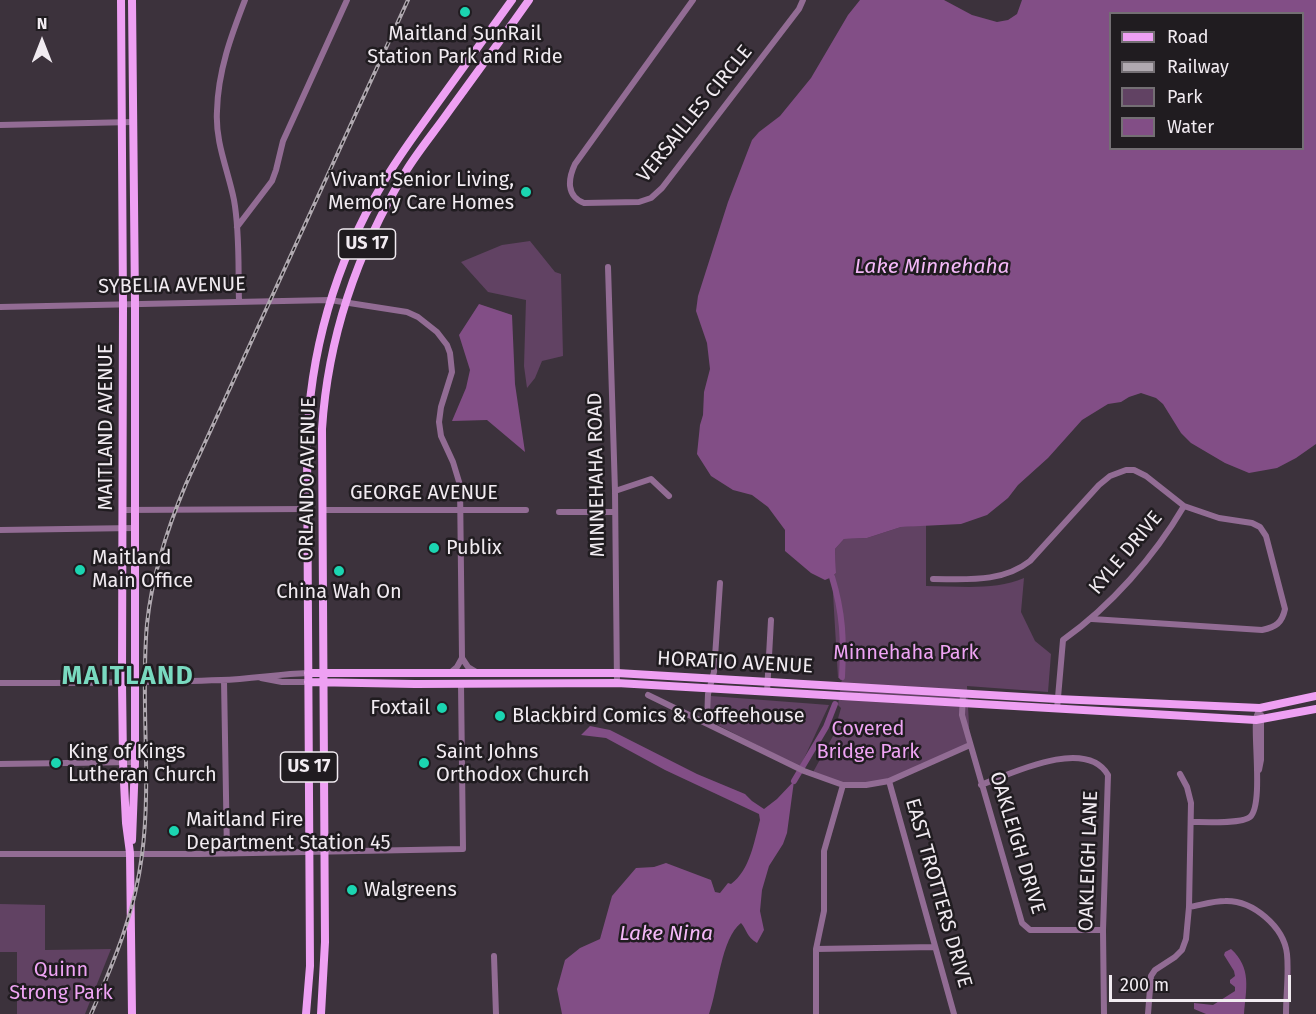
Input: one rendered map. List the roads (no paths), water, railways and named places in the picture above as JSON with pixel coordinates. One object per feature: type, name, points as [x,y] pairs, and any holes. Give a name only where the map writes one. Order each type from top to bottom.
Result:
[{"type":"main road","name":"MAITLAND AVENUE","points":[[120,0],[123,304],[122,682],[123,762],[130,853]]},
{"type":"main road","name":"MAITLAND AVENUE","points":[[132,0],[135,303],[135,762],[130,853],[132,1014]]},
{"type":"main road","name":"ORLANDO AVENUE","points":[[306,1014],[310,966],[308,427],[314,366],[330,300],[350,247],[383,183],[512,0]]},
{"type":"main road","name":"ORLANDO AVENUE","points":[[321,1014],[325,965],[323,412],[328,371],[344,302],[372,232],[405,173],[530,0]]},
{"type":"main road","name":"HORATIO AVENUE","points":[[308,673],[617,673],[1057,699],[1260,708],[1316,696]]},
{"type":"main road","points":[[465,684],[465,678],[478,673]]},
{"type":"main road","name":"HORATIO AVENUE","points":[[309,682],[617,683],[1259,719],[1316,709]]},
{"type":"street","points":[[239,301],[234,202],[219,142],[216,112],[220,77],[228,43],[245,0]]},
{"type":"street","points":[[237,228],[272,181],[283,141],[347,0]]},
{"type":"street","name":"VERSAILLES CIRCLE","points":[[693,0],[575,164],[571,173],[570,185],[571,193],[576,200],[584,203],[639,202],[651,198],[662,188],[792,18],[803,0]]},
{"type":"street","points":[[491,28],[506,32]]},
{"type":"street","points":[[0,125],[133,122]]},
{"type":"street","name":"MINNEHAHA ROAD","points":[[608,267],[615,491],[617,683]]},
{"type":"street","name":"SYBELIA AVENUE","points":[[0,307],[330,300],[407,312],[429,324],[447,345],[452,372],[441,407],[439,422],[441,436],[460,485],[462,658]]},
{"type":"street","points":[[933,579],[976,580],[1019,570],[1030,561],[1099,485],[1118,472],[1134,470],[1146,476],[1184,506],[1219,518],[1252,523],[1260,527],[1266,536],[1284,602],[1282,620],[1275,627],[1262,630],[1092,620]]},
{"type":"street","points":[[615,491],[651,479],[669,496]]},
{"type":"street","name":"KYLE DRIVE","points":[[1057,709],[1061,643],[1092,620],[1152,554],[1184,506]]},
{"type":"street","points":[[122,510],[307,509]]},
{"type":"street","name":"GEORGE AVENUE","points":[[322,510],[526,510]]},
{"type":"street","points":[[559,512],[615,512]]},
{"type":"street","points":[[0,530],[134,528]]},
{"type":"street","points":[[707,722],[720,583]]},
{"type":"street","points":[[767,692],[771,620]]},
{"type":"street","points":[[122,621],[134,621]]},
{"type":"street","points":[[450,673],[462,658],[468,667],[478,673]]},
{"type":"street","name":"HORATIO AVENUE","points":[[0,683],[224,680],[258,678],[282,673],[308,673]]},
{"type":"street","name":"HORATIO AVENUE","points":[[258,678],[282,682],[309,682]]},
{"type":"street","points":[[224,680],[227,853]]},
{"type":"street","points":[[0,854],[463,849],[461,705],[465,684]]},
{"type":"street","name":"OAKLEIGH DRIVE","points":[[963,693],[962,715],[1022,923],[1030,930],[1103,930]]},
{"type":"street","points":[[648,695],[707,722],[786,763],[843,785],[867,785],[889,781],[970,745]]},
{"type":"street","points":[[1191,822],[1243,820],[1251,817],[1256,808],[1258,774],[1256,760],[1260,708]]},
{"type":"street","name":"OAKLEIGH LANE","points":[[981,784],[1052,759],[1086,759],[1097,762],[1108,775],[1103,930],[1104,1014]]},
{"type":"street","points":[[0,764],[135,762]]},
{"type":"street","points":[[1148,1014],[1151,975],[1182,950],[1186,939],[1191,822],[1189,795],[1180,774]]},
{"type":"street","name":"EAST TROTTERS DRIVE","points":[[889,781],[954,1014]]},
{"type":"street","points":[[816,1014],[816,949],[824,910],[825,851],[843,785]]},
{"type":"street","points":[[1189,907],[1227,901],[1240,903],[1268,919],[1277,929],[1286,947],[1286,1014]]},
{"type":"street","points":[[816,949],[936,947]]},
{"type":"street","points":[[494,956],[496,1014]]},
{"type":"water","name":"Lake Minnehaha","points":[[860,0],[944,0],[972,15],[997,22],[1008,20],[1017,14],[1022,0],[1316,0],[1316,444],[1277,468],[1249,473],[1225,463],[1191,443],[1181,433],[1163,404],[1156,398],[1141,393],[1121,402],[1108,404],[1082,420],[1008,498],[987,515],[961,524],[901,527],[867,538],[844,539],[835,549],[836,573],[825,580],[811,573],[785,551],[785,530],[768,507],[752,495],[733,490],[711,476],[697,454],[704,392],[710,369],[707,343],[696,311],[698,296],[728,202],[752,140],[780,116],[811,78],[848,15]]},
{"type":"water","points":[[479,304],[512,315],[515,384],[525,452],[487,420],[452,421],[466,388],[470,370],[459,335]]},
{"type":"water","name":"Lake Nina","points":[[590,726],[610,730],[697,774],[745,794],[764,809],[794,781],[787,833],[769,866],[762,890],[760,911],[764,930],[757,943],[741,923],[734,930],[724,952],[709,1014],[562,1014],[557,989],[565,960],[580,948],[600,939],[612,896],[636,868],[654,867],[666,863],[711,880],[715,892],[720,893],[743,871],[760,820],[759,814],[665,770],[606,738],[581,735]]},
{"type":"water","points":[[1231,949],[1238,956],[1245,971],[1244,1014],[1206,1014],[1194,1009],[1194,1003],[1213,1005],[1235,991],[1235,987],[1230,983],[1235,976],[1234,971],[1224,955]]},
{"type":"waterway","points":[[832,577],[842,627],[842,677]]},
{"type":"waterway","points":[[794,781],[826,727],[835,704]]},
{"type":"railway","points":[[91,1014],[129,917],[139,876],[146,797],[145,653],[147,624],[157,570],[167,535],[186,484],[408,0]]},
{"type":"place","name":"Maitland SunRail Station Park and Ride","points":[[465,12]]},
{"type":"place","name":"Vivant Senior Living, Memory Care Homes","points":[[526,192]]},
{"type":"place","name":"Publix","points":[[434,548]]},
{"type":"place","name":"Maitland Main Office","points":[[80,570]]},
{"type":"place","name":"China Wah On","points":[[339,571]]},
{"type":"place","name":"Foxtail","points":[[442,708]]},
{"type":"place","name":"Blackbird Comics & Coffeehouse","points":[[500,716]]},
{"type":"place","name":"King of Kings Lutheran Church","points":[[56,763]]},
{"type":"place","name":"Saint Johns Orthodox Church","points":[[424,763]]},
{"type":"place","name":"Maitland Fire Department Station 45","points":[[174,831]]},
{"type":"place","name":"Walgreens","points":[[352,890]]},
{"type":"district","name":"MAITLAND","points":[[128,677]]},
{"type":"park label","name":"Minnehaha Park","points":[[906,653]]},
{"type":"park label","name":"Covered Bridge Park","points":[[868,740]]},
{"type":"park label","name":"Quinn Strong Park","points":[[61,982]]}]
